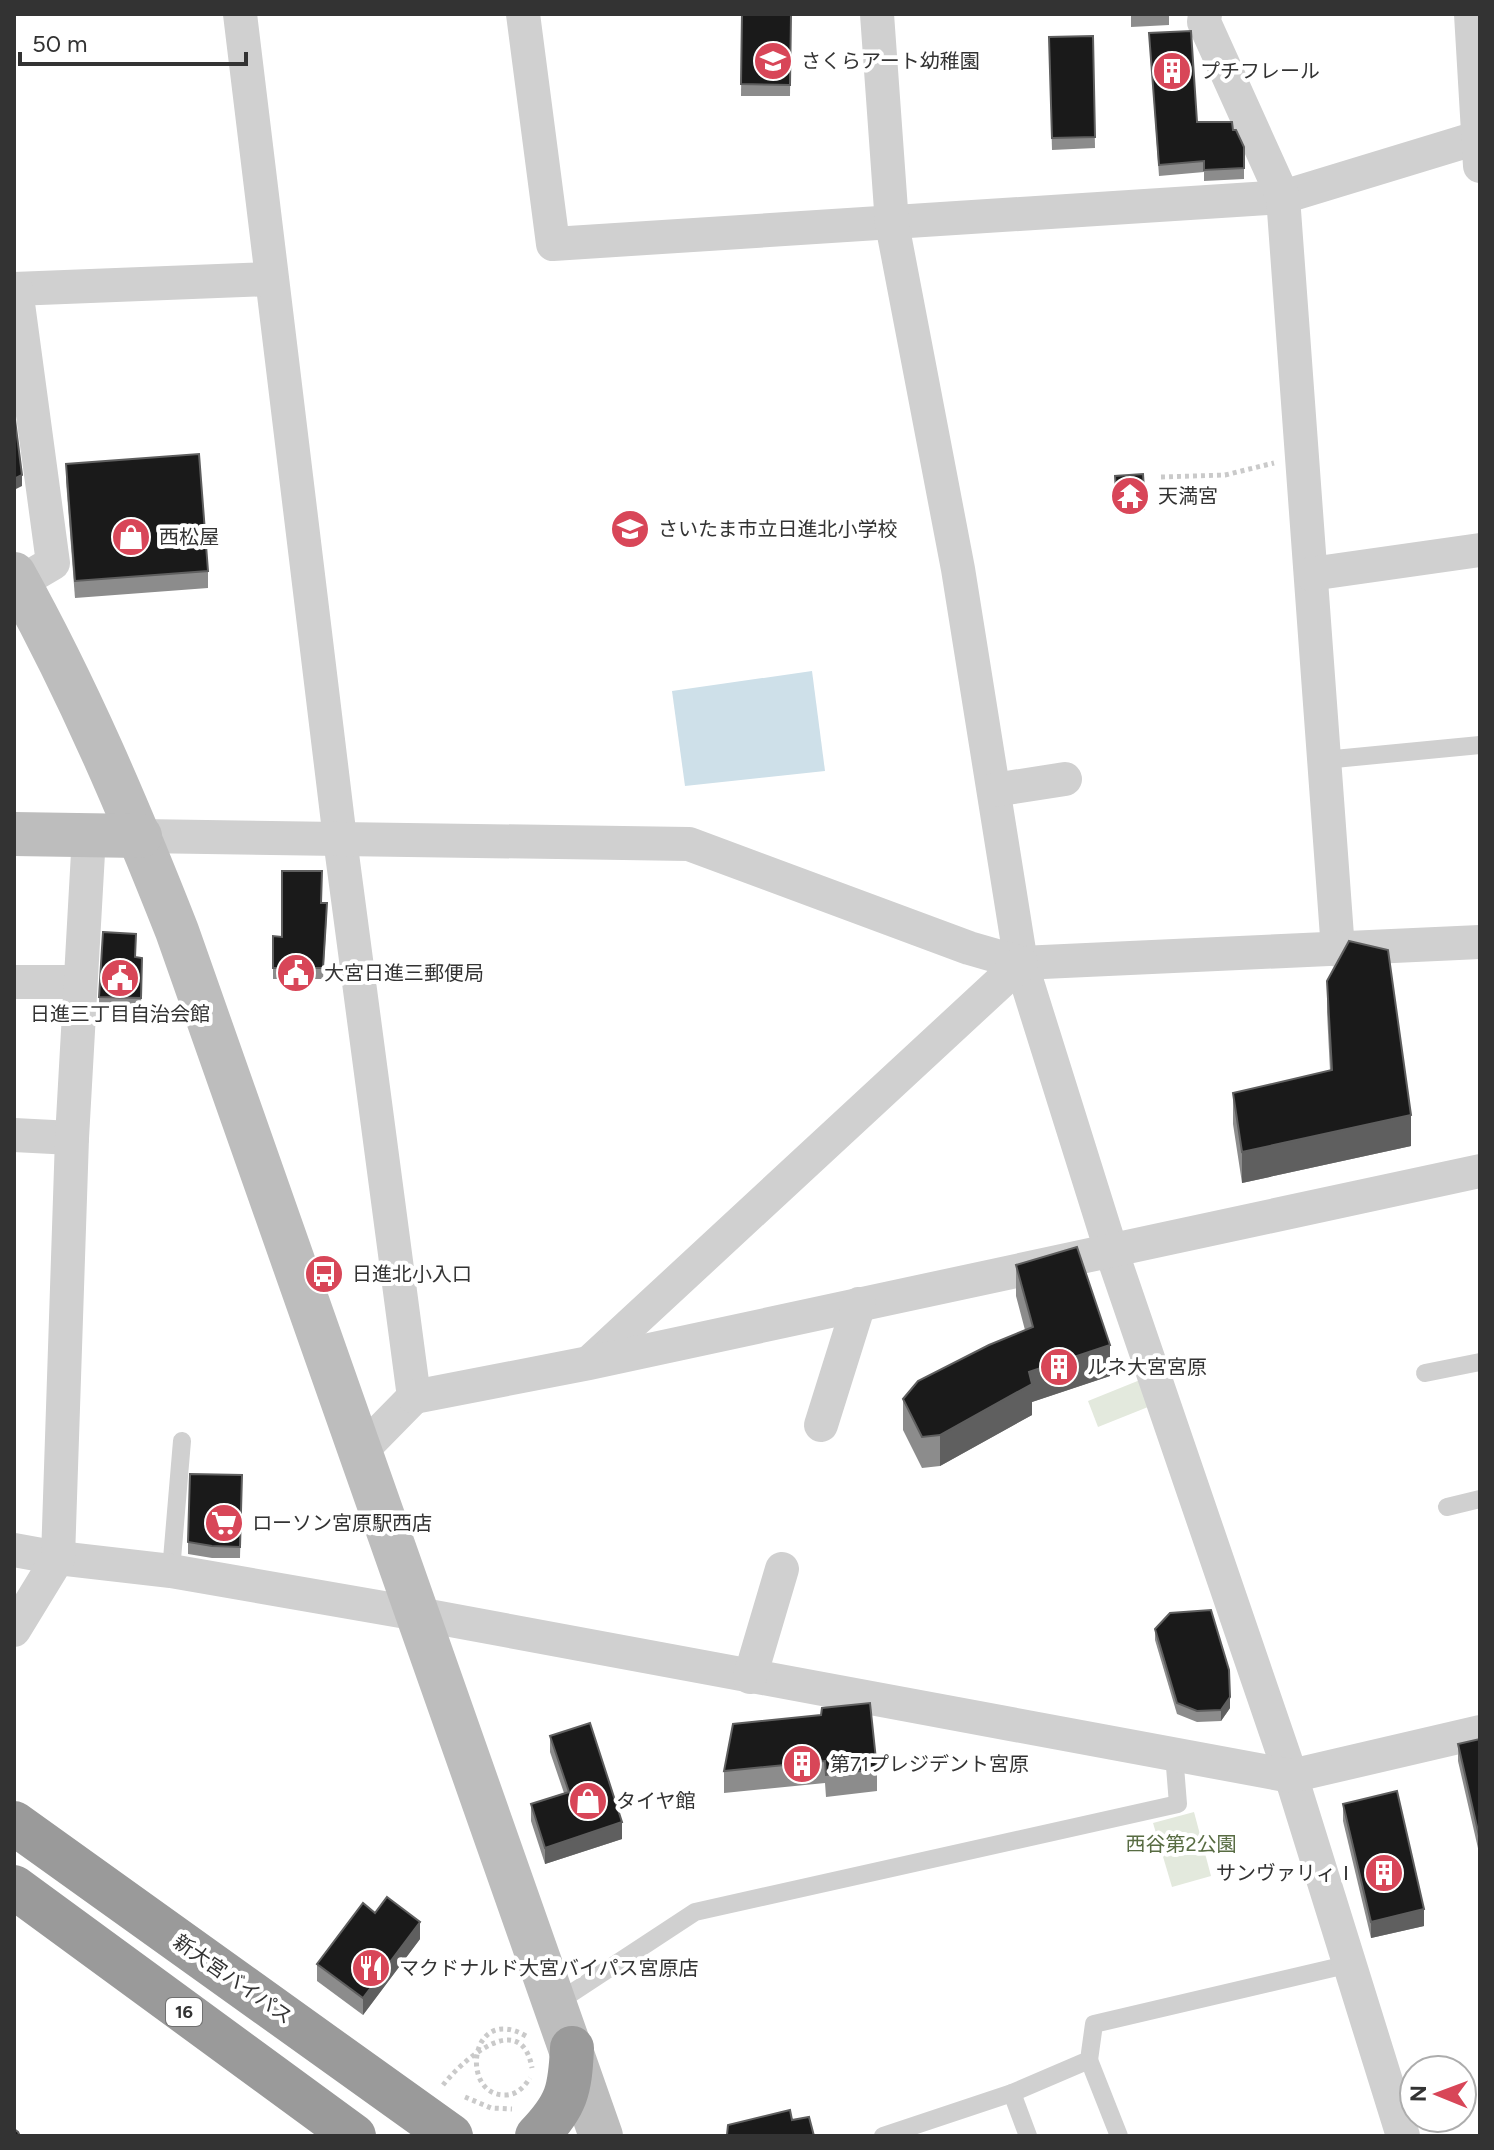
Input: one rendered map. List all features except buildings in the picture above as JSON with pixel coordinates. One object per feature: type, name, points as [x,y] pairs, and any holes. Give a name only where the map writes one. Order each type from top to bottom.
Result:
[{"type":"highway","name":"新大宮バイパス","points":[[14,1823],[451,2136]]},
{"type":"highway","name":"16","points":[[14,1887],[354,2136]]},
{"type":"highway","points":[[526,2122],[548,2125],[568,2094],[572,2048]]},
{"type":"street","points":[[240,14],[340,839],[414,1397]]},
{"type":"street","points":[[523,14],[553,244],[1283,197],[1479,147],[1471,14]]},
{"type":"street","points":[[877,14],[892,224],[958,569],[1021,963],[1111,1250],[1291,1776],[1403,2136]]},
{"type":"street","points":[[1205,14],[1204,22],[1283,197],[1338,950]]},
{"type":"street","points":[[270,279],[15,289],[53,563],[17,579],[83,705],[140,836],[182,946],[418,1614],[542,2021],[572,2048],[601,2136]]},
{"type":"street","points":[[1311,574],[1480,550]]},
{"type":"street","points":[[994,790],[1065,779]]},
{"type":"street","points":[[14,834],[689,844],[969,948],[1021,963],[1480,942]]},
{"type":"street","points":[[14,1630],[58,1558],[72,1138],[89,835]]},
{"type":"street","points":[[589,1363],[1021,963]]},
{"type":"street","points":[[14,982],[79,982]]},
{"type":"street","points":[[14,1135],[72,1138]]},
{"type":"street","points":[[360,1452],[414,1397],[589,1363],[1480,1171]]},
{"type":"street","points":[[821,1425],[859,1304]]},
{"type":"street","points":[[14,1550],[171,1571],[418,1614],[1291,1776],[1480,1732]]},
{"type":"street","points":[[750,1677],[782,1569]]},
{"type":"lane","points":[[1324,760],[1480,745]]},
{"type":"lane","points":[[1425,1373],[1480,1362]]},
{"type":"lane","points":[[171,1571],[182,1441]]},
{"type":"lane","points":[[1447,1507],[1480,1499]]},
{"type":"lane","points":[[542,2021],[695,1912],[1178,1804],[1174,1754]]},
{"type":"lane","points":[[1119,2136],[1089,2060],[1094,2024],[1350,1964]]},
{"type":"lane","points":[[883,2136],[1012,2093],[1089,2060]]},
{"type":"lane","points":[[1012,2093],[1028,2136]]},
{"type":"path","points":[[1161,477],[1225,475],[1302,456]]},
{"type":"path","points":[[446,2080],[466,2060],[493,2042],[505,2039],[524,2048],[532,2067],[524,2086],[506,2095],[486,2088],[477,2070],[476,2056],[481,2041],[493,2030],[518,2031],[542,2021]]},
{"type":"path","points":[[456,2093],[526,2122]]},
{"type":"green space","points":[[1140,1380],[1148,1407],[1098,1427],[1088,1401]]},
{"type":"green space","name":"西谷第2公園","points":[[1194,1812],[1211,1876],[1172,1887],[1153,1823]]},
{"type":"shaded area","points":[[812,671],[825,771],[685,786],[672,691]]},
{"type":"place","name":"さくらアート幼稚園","points":[[773,61]]},
{"type":"place","name":"プチフレール","points":[[1172,71]]},
{"type":"place","name":"天満宮","points":[[1130,496]]},
{"type":"place","name":"さいたま市立日進北小学校","points":[[630,529]]},
{"type":"place","name":"西松屋","points":[[131,537]]},
{"type":"place","name":"大宮日進三郵便局","points":[[296,973]]},
{"type":"place","name":"日進三丁目自治会館","points":[[120,978]]},
{"type":"place","name":"日進北小入口","points":[[324,1274]]},
{"type":"place","name":"ルネ大宮宮原","points":[[1059,1367]]},
{"type":"place","name":"ローソン宮原駅西店","points":[[224,1523]]},
{"type":"place","name":"第71プレジデント宮原","points":[[802,1764]]},
{"type":"place","name":"タイヤ館","points":[[588,1801]]},
{"type":"place","name":"サンヴァリィⅠ","points":[[1384,1873]]},
{"type":"place","name":"マクドナルド大宮バイパス宮原店","points":[[371,1968]]}]
